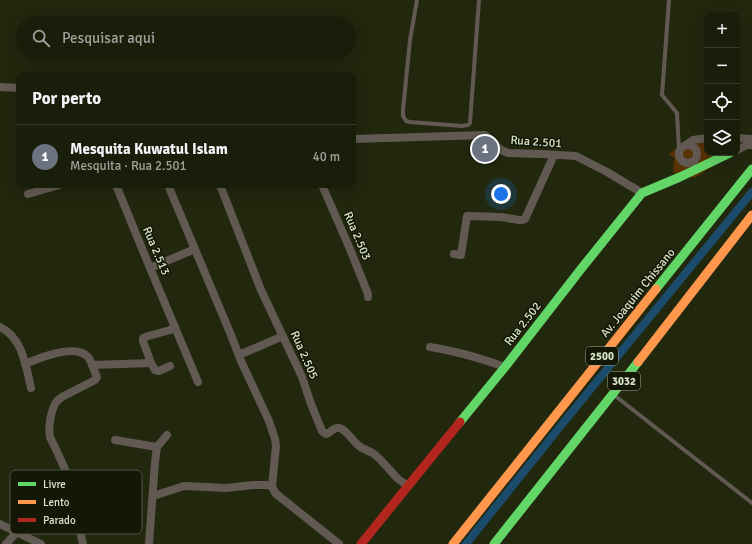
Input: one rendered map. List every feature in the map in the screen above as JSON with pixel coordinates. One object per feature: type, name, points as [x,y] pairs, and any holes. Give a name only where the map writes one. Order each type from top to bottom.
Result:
[{"type":"main road","name":"Rua 2.502","points":[[361,544],[642,193],[724,156]]},
{"type":"main road","name":"Av. Joaquim Chissano","points":[[453,544],[752,169]]},
{"type":"main road","name":"3032","points":[[494,544],[613,395],[752,215]]},
{"type":"street","points":[[0,87],[16,88]]},
{"type":"street","name":"Rua 2.501","points":[[356,139],[484,135],[501,150],[508,153],[576,156],[607,172],[642,193]]},
{"type":"street","points":[[687,144],[694,146],[697,152],[696,158],[691,162],[685,163],[678,155],[679,149],[693,140],[704,138]]},
{"type":"street","points":[[740,138],[752,139]]},
{"type":"street","points":[[740,148],[747,145],[752,145]]},
{"type":"street","points":[[454,254],[461,255],[467,216],[501,217],[519,220],[525,219],[554,155]]},
{"type":"street","points":[[680,177],[682,161]]},
{"type":"street","points":[[691,162],[701,167]]},
{"type":"street","points":[[28,194],[49,188]]},
{"type":"street","name":"Rua 2.513","points":[[117,188],[198,382]]},
{"type":"street","points":[[169,188],[238,355],[269,421],[276,446],[272,486],[275,493],[338,544]]},
{"type":"street","name":"Rua 2.505","points":[[221,188],[261,290],[302,377],[322,431],[326,434],[330,433],[336,428],[342,429],[361,448],[371,451],[377,456],[398,478],[408,486]]},
{"type":"street","name":"Rua 2.503","points":[[323,188],[350,249],[368,297]]},
{"type":"street","points":[[150,268],[195,249]]},
{"type":"street","points":[[0,327],[14,338],[18,344],[31,388]]},
{"type":"street","points":[[170,366],[158,371],[155,370],[150,364],[143,338],[170,330],[175,327]]},
{"type":"street","points":[[238,355],[283,336]]},
{"type":"street","points":[[430,347],[469,354],[505,366]]},
{"type":"street","points":[[25,364],[53,353],[77,352],[88,357],[97,377],[96,379],[58,400],[51,417],[49,428],[50,437],[64,470]]},
{"type":"street","points":[[92,365],[150,364]]},
{"type":"street","points":[[149,544],[157,447],[168,435]]},
{"type":"street","points":[[115,440],[157,447]]},
{"type":"street","points":[[152,496],[184,486],[226,488],[253,485],[272,486]]},
{"type":"street","points":[[0,524],[10,529]]},
{"type":"street","points":[[6,544],[15,534]]},
{"type":"street","points":[[21,534],[41,544]]},
{"type":"street","points":[[80,534],[83,544]]},
{"type":"lane","points":[[417,0],[410,40],[403,116],[406,121],[410,122],[462,126],[470,123],[479,0]]},
{"type":"lane","points":[[669,0],[662,95],[677,113],[679,149]]},
{"type":"lane","points":[[613,395],[752,502]]},
{"type":"shaded area","points":[[684,143],[704,143],[704,156],[713,156],[714,165],[695,178],[673,173],[674,158],[669,154]]},
{"type":"waterway","points":[[466,544],[752,192]]},
{"type":"traffic: fast","points":[[460,422],[642,193],[724,156]]},
{"type":"traffic: fast","points":[[656,289],[752,169]]},
{"type":"traffic: fast","points":[[494,544],[638,362]]},
{"type":"traffic: slow","points":[[638,362],[752,215]]},
{"type":"traffic: slow","points":[[453,544],[656,289]]},
{"type":"traffic: jam","points":[[361,544],[460,422]]},
{"type":"place","name":"Mesquita Kuwatul Islam","points":[[485,149]]}]
